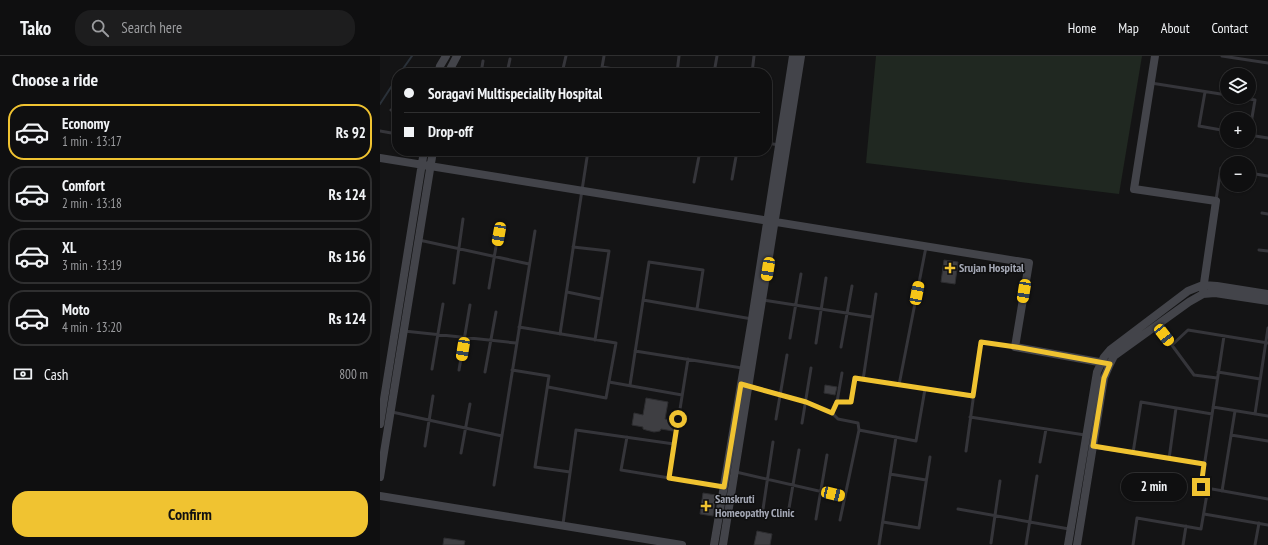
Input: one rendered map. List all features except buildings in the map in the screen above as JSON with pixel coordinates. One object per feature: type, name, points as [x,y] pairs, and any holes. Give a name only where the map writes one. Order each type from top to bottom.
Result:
[{"type":"street","points":[[439,68],[446,56]]},
{"type":"street","points":[[450,68],[456,56]]},
{"type":"street","points":[[714,545],[724,487],[763,300],[779,145],[793,56]]},
{"type":"street","points":[[723,545],[735,472],[745,385],[744,368],[801,56]]},
{"type":"street","points":[[1068,545],[1097,372],[1105,363],[1157,326],[1203,289],[1216,201],[1134,188],[1155,56]]},
{"type":"street","points":[[380,424],[423,156]]},
{"type":"street","points":[[380,477],[432,156]]},
{"type":"street","points":[[380,158],[1029,263],[1016,347],[1105,363]]},
{"type":"street","points":[[1077,545],[1104,378],[1104,357],[1110,350],[1188,291],[1217,286],[1268,294]]},
{"type":"street","points":[[1203,289],[1215,293],[1268,301]]},
{"type":"street","points":[[380,496],[682,545]]},
{"type":"lane","points":[[563,68],[566,56]]},
{"type":"lane","points":[[604,56],[602,67],[608,68]]},
{"type":"lane","points":[[678,68],[679,56]]},
{"type":"lane","points":[[715,68],[717,56]]},
{"type":"lane","points":[[753,68],[754,56]]},
{"type":"lane","points":[[1222,56],[1268,63]]},
{"type":"lane","points":[[508,68],[510,59]]},
{"type":"lane","points":[[482,68],[483,61]]},
{"type":"lane","points":[[1151,83],[1220,94]]},
{"type":"lane","points":[[1205,92],[1199,126],[1220,130]]},
{"type":"lane","points":[[380,131],[392,133]]},
{"type":"lane","points":[[1256,136],[1268,138]]},
{"type":"lane","points":[[772,144],[779,145]]},
{"type":"lane","points":[[560,334],[587,156]]},
{"type":"lane","points":[[694,182],[699,156]]},
{"type":"lane","points":[[732,179],[736,156]]},
{"type":"lane","points":[[1256,174],[1268,176]]},
{"type":"lane","points":[[1216,201],[1220,175]]},
{"type":"lane","points":[[1262,213],[1268,214]]},
{"type":"lane","points":[[454,283],[463,219]]},
{"type":"lane","points":[[489,288],[500,223]]},
{"type":"lane","points":[[494,485],[535,231]]},
{"type":"lane","points":[[419,240],[529,264]]},
{"type":"lane","points":[[899,385],[926,246]]},
{"type":"lane","points":[[574,247],[609,252],[595,340]]},
{"type":"lane","points":[[1259,250],[1268,252]]},
{"type":"lane","points":[[630,385],[649,262],[703,270],[697,310]]},
{"type":"lane","points":[[790,338],[801,274]]},
{"type":"lane","points":[[816,343],[826,278]]},
{"type":"lane","points":[[841,347],[852,286]]},
{"type":"lane","points":[[567,292],[601,299]]},
{"type":"lane","points":[[863,380],[876,294]]},
{"type":"lane","points":[[643,300],[752,319]]},
{"type":"lane","points":[[763,300],[872,317]]},
{"type":"lane","points":[[432,369],[443,304]]},
{"type":"lane","points":[[459,370],[470,305]]},
{"type":"lane","points":[[485,372],[496,312]]},
{"type":"lane","points":[[1157,326],[1194,375],[1217,378]]},
{"type":"lane","points":[[519,327],[616,343],[606,398],[548,387]]},
{"type":"lane","points":[[1255,414],[1267,343],[1268,328]]},
{"type":"lane","points":[[1172,345],[1188,330],[1267,343]]},
{"type":"lane","points":[[404,331],[516,343]]},
{"type":"lane","points":[[1224,336],[1201,487],[1268,499]]},
{"type":"lane","points":[[966,451],[981,342],[1016,347]]},
{"type":"lane","points":[[635,351],[744,368]]},
{"type":"lane","points":[[776,420],[787,355]]},
{"type":"lane","points":[[669,478],[688,359]]},
{"type":"lane","points":[[802,423],[811,368]]},
{"type":"lane","points":[[512,370],[549,376],[535,467],[570,472]]},
{"type":"lane","points":[[1218,372],[1260,379]]},
{"type":"lane","points":[[832,413],[837,402],[842,373]]},
{"type":"lane","points":[[837,402],[851,402],[855,378],[973,396]]},
{"type":"lane","points":[[609,382],[682,395]]},
{"type":"lane","points":[[745,385],[806,402],[832,413],[838,419],[858,423],[859,430],[840,520]]},
{"type":"lane","points":[[859,430],[916,441],[925,389]]},
{"type":"lane","points":[[425,446],[433,396]]},
{"type":"lane","points":[[1133,453],[1141,402],[1212,414]]},
{"type":"lane","points":[[461,453],[470,404]]},
{"type":"lane","points":[[1213,407],[1268,416]]},
{"type":"lane","points":[[1169,459],[1176,408]]},
{"type":"lane","points":[[391,411],[502,436]]},
{"type":"lane","points":[[1222,491],[1235,411]]},
{"type":"lane","points":[[970,417],[1086,435]]},
{"type":"lane","points":[[1040,462],[1046,429]]},
{"type":"lane","points":[[562,526],[576,430],[674,444]]},
{"type":"lane","points":[[1231,435],[1268,441]]},
{"type":"lane","points":[[627,437],[621,470],[724,487]]},
{"type":"lane","points":[[879,545],[896,438]]},
{"type":"lane","points":[[763,509],[774,442]]},
{"type":"lane","points":[[1093,446],[1204,464]]},
{"type":"lane","points":[[788,514],[798,450]]},
{"type":"lane","points":[[816,519],[827,455]]},
{"type":"lane","points":[[883,522],[919,528],[930,457]]},
{"type":"lane","points":[[735,472],[845,497]]},
{"type":"lane","points":[[890,474],[926,480]]},
{"type":"lane","points":[[1026,545],[1037,476]]},
{"type":"lane","points":[[991,543],[1000,481]]},
{"type":"lane","points":[[1133,545],[1137,518],[1201,529],[1208,488]]},
{"type":"lane","points":[[958,509],[1071,529]]},
{"type":"lane","points":[[1204,514],[1268,525]]},
{"type":"lane","points":[[1255,545],[1259,523]]},
{"type":"lane","points":[[1183,545],[1186,526]]},
{"type":"shaded area","points":[[876,56],[1142,56],[1119,194],[866,163]]},
{"type":"waterway","points":[[404,68],[412,56]]},
{"type":"waterway","points":[[380,104],[392,86]]},
{"type":"place","name":"Srujan Hospital","points":[[950,268]]},
{"type":"place","name":"Sanskruti Homeopathy Clinic","points":[[706,506]]},
{"type":"route","points":[[678,419],[669,478],[724,487],[741,384],[806,402],[832,413],[837,402],[851,402],[855,378],[973,396],[981,342],[1110,364],[1104,378],[1093,446],[1204,464],[1201,487]]}]
